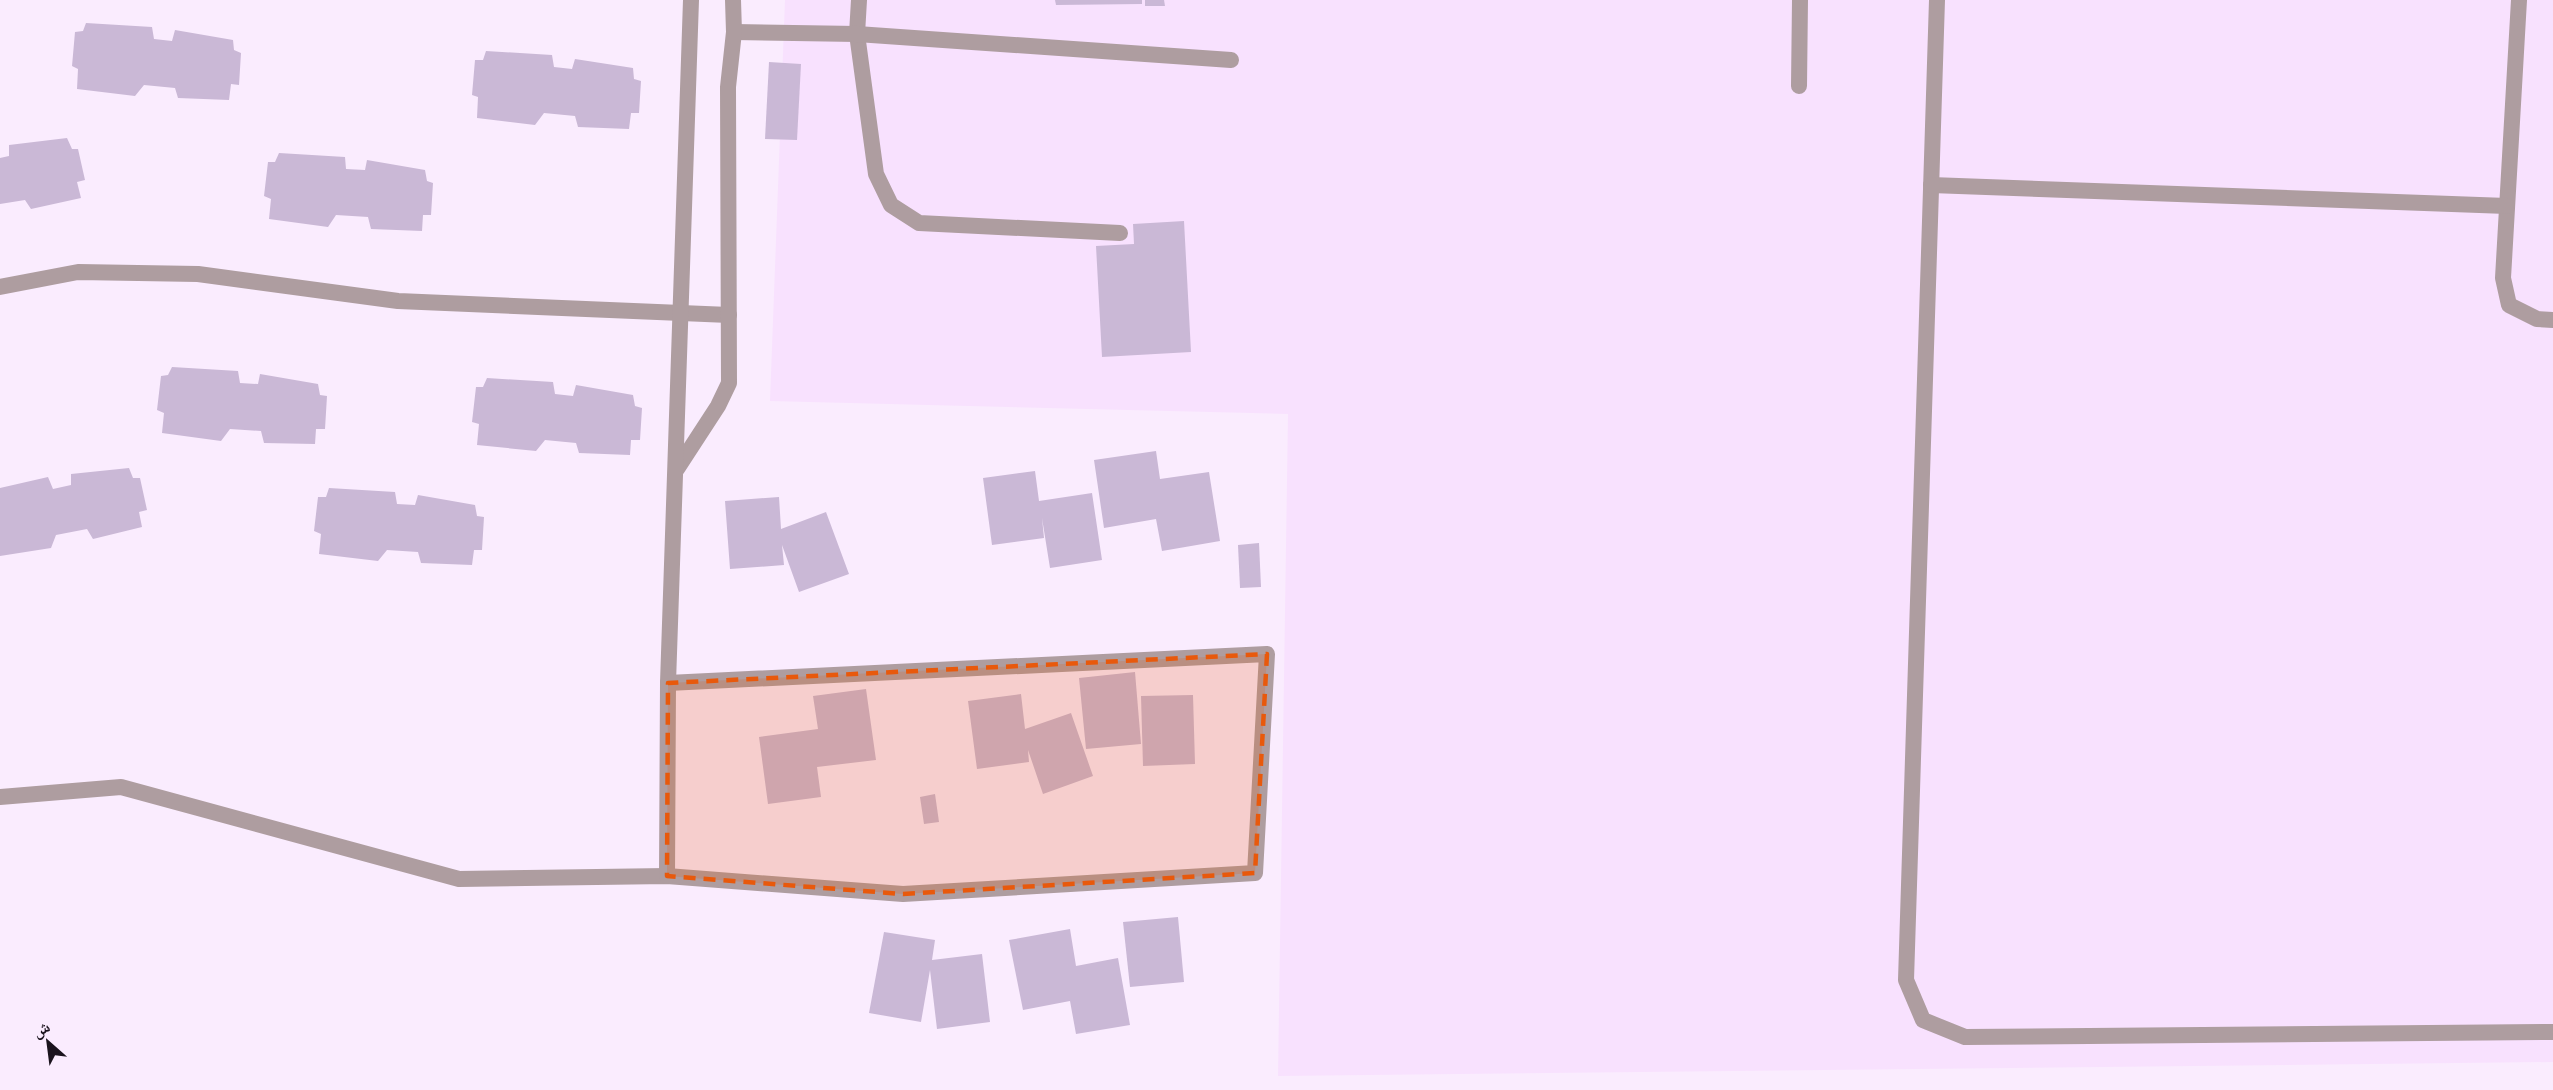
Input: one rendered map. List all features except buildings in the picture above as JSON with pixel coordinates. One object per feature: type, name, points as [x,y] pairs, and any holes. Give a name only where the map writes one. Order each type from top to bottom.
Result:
[{"type":"street","points":[[667,876],[668,683],[677,470],[691,0]]},
{"type":"street","points":[[677,470],[718,406],[729,383],[728,87],[734,32],[733,0]]},
{"type":"street","points":[[859,0],[857,34],[876,174],[891,205],[919,223],[1120,233]]},
{"type":"street","points":[[1799,86],[1800,0]]},
{"type":"street","points":[[1937,0],[1906,980],[1923,1020],[1965,1037],[2553,1032]]},
{"type":"street","points":[[2519,0],[2503,278],[2508,305],[2537,319],[2553,320]]},
{"type":"street","points":[[734,32],[857,34],[1231,60]]},
{"type":"street","points":[[1931,185],[2507,206]]},
{"type":"street","points":[[0,287],[78,272],[198,274],[398,301],[729,315]]},
{"type":"street","points":[[0,797],[122,787],[459,879],[667,876],[903,894],[1256,873],[1267,654],[668,683]]},
{"type":"highlighted area","points":[[1267,654],[1255,873],[903,894],[667,876],[668,683]]},
{"type":"shaded area","points":[[785,0],[2553,0],[2553,1062],[1278,1076],[1288,414],[770,401]]}]
